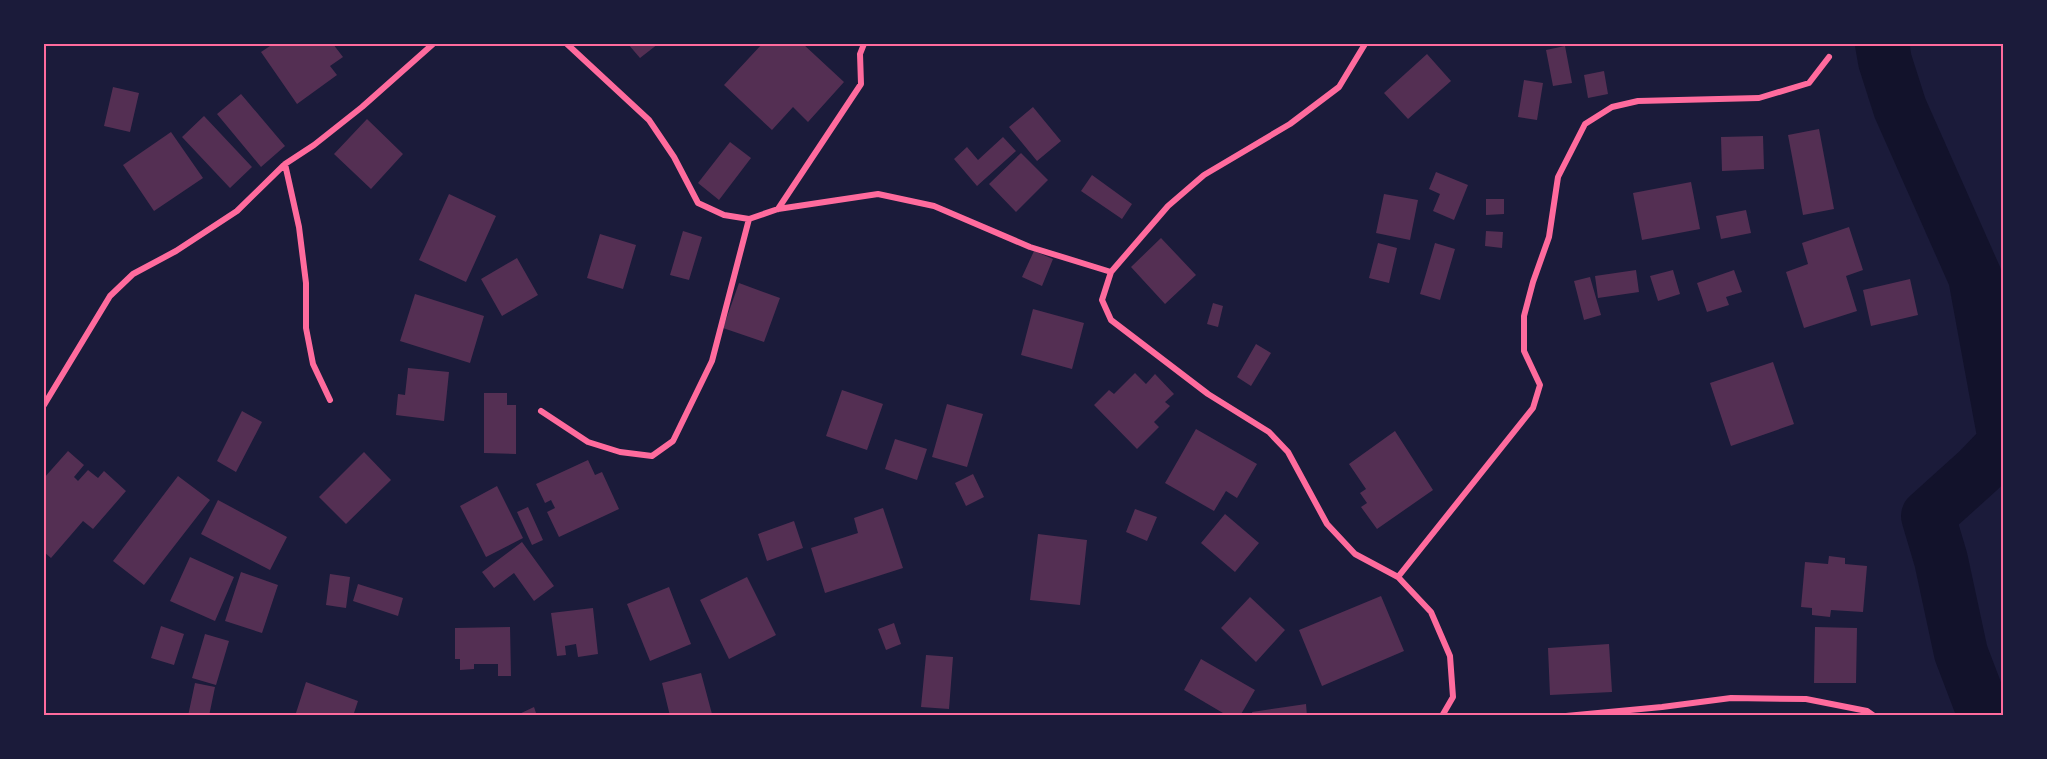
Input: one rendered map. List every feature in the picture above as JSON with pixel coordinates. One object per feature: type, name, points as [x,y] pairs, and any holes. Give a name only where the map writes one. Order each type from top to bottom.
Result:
[{"type":"street","points":[[44,405],[110,296],[133,274],[176,251],[237,211],[285,164],[314,145],[362,107],[433,44]]},
{"type":"street","points":[[567,44],[649,120],[674,157],[698,202],[724,215],[749,219],[778,209],[878,194],[934,206],[1030,247],[1111,272]]},
{"type":"street","points":[[778,209],[861,84],[860,54],[864,44]]},
{"type":"street","points":[[1365,44],[1339,87],[1290,124],[1204,175],[1168,206],[1111,272],[1102,300],[1111,320],[1208,394],[1269,432],[1288,452],[1327,524],[1355,554],[1398,577],[1431,612],[1450,656],[1453,698],[1442,716]]},
{"type":"street","points":[[1398,577],[1533,408],[1540,386],[1524,351],[1524,316],[1549,237],[1558,177],[1585,124],[1612,107],[1638,101],[1759,98],[1809,82],[1829,57]]},
{"type":"street","points":[[285,164],[299,226],[306,283],[306,328],[313,364],[330,400]]},
{"type":"street","points":[[540,411],[588,442],[620,452],[652,456],[673,441],[712,362],[749,219]]},
{"type":"street","points":[[1566,716],[1731,698],[1806,699],[1868,711],[1874,716]]},
{"type":"building","points":[[273,44],[333,44],[343,57],[330,66],[337,75],[297,104],[261,52]]},
{"type":"building","points":[[628,44],[658,44],[640,58]]},
{"type":"building","points":[[762,44],[803,44],[844,82],[808,122],[793,107],[772,130],[724,85]]},
{"type":"building","points":[[1565,46],[1572,83],[1553,86],[1546,50]]},
{"type":"building","points":[[1427,54],[1451,81],[1408,119],[1384,93]]},
{"type":"building","points":[[1604,71],[1608,94],[1588,98],[1584,75]]},
{"type":"building","points":[[1524,80],[1543,83],[1537,120],[1518,117]]},
{"type":"building","points":[[113,87],[139,93],[130,132],[104,126]]},
{"type":"building","points":[[241,94],[285,146],[261,167],[217,114]]},
{"type":"building","points":[[1033,107],[1061,141],[1037,161],[1009,127]]},
{"type":"building","points":[[204,116],[252,167],[230,188],[182,137]]},
{"type":"building","points":[[367,119],[403,154],[371,189],[334,154]]},
{"type":"building","points":[[1819,129],[1834,209],[1803,215],[1788,135]]},
{"type":"building","points":[[171,132],[203,178],[154,211],[123,165]]},
{"type":"building","points":[[1763,136],[1764,169],[1722,171],[1721,137]]},
{"type":"building","points":[[1003,137],[1016,151],[977,186],[954,159],[967,147],[978,160]]},
{"type":"building","points":[[730,142],[751,158],[719,200],[698,183]]},
{"type":"building","points":[[1021,153],[1048,180],[1016,212],[989,184]]},
{"type":"building","points":[[1436,172],[1468,185],[1454,220],[1433,211],[1440,194],[1429,189]]},
{"type":"building","points":[[1092,175],[1132,204],[1122,219],[1081,191]]},
{"type":"building","points":[[1691,182],[1700,229],[1642,240],[1633,193]]},
{"type":"building","points":[[449,194],[496,216],[466,282],[419,260]]},
{"type":"building","points":[[1384,194],[1418,200],[1410,240],[1376,233]]},
{"type":"building","points":[[1486,199],[1504,199],[1504,214],[1486,215]]},
{"type":"building","points":[[1746,210],[1751,233],[1721,239],[1716,216]]},
{"type":"building","points":[[1849,227],[1863,270],[1846,276],[1857,311],[1804,328],[1786,272],[1808,264],[1802,243]]},
{"type":"building","points":[[683,231],[702,237],[689,280],[670,275]]},
{"type":"building","points":[[1486,231],[1503,232],[1502,248],[1485,246]]},
{"type":"building","points":[[600,234],[636,245],[623,289],[587,278]]},
{"type":"building","points":[[1161,238],[1196,275],[1165,304],[1131,267]]},
{"type":"building","points":[[1378,243],[1397,248],[1389,283],[1369,278]]},
{"type":"building","points":[[1435,243],[1455,249],[1440,300],[1420,294]]},
{"type":"building","points":[[1034,251],[1053,259],[1042,286],[1022,277]]},
{"type":"building","points":[[517,258],[538,295],[502,316],[481,279]]},
{"type":"building","points":[[1636,270],[1639,292],[1598,298],[1595,276]]},
{"type":"building","points":[[1673,270],[1680,294],[1658,301],[1650,276]]},
{"type":"building","points":[[1734,270],[1742,292],[1726,297],[1729,305],[1707,312],[1697,283]]},
{"type":"building","points":[[1590,277],[1601,315],[1584,320],[1574,281]]},
{"type":"building","points":[[1910,279],[1918,315],[1871,326],[1863,290]]},
{"type":"building","points":[[739,283],[780,298],[764,342],[723,328]]},
{"type":"building","points":[[415,294],[484,316],[470,363],[400,341]]},
{"type":"building","points":[[1213,303],[1223,306],[1218,327],[1207,324]]},
{"type":"building","points":[[1033,309],[1084,323],[1072,369],[1021,355]]},
{"type":"building","points":[[1256,344],[1271,353],[1251,386],[1237,377]]},
{"type":"building","points":[[1773,362],[1794,424],[1731,446],[1710,383]]},
{"type":"building","points":[[408,368],[449,372],[444,421],[396,415],[398,394],[405,395]]},
{"type":"building","points":[[1135,373],[1146,384],[1155,374],[1174,394],[1165,402],[1170,406],[1154,422],[1159,427],[1137,449],[1094,405],[1109,390],[1114,394]]},
{"type":"building","points":[[842,390],[883,404],[867,450],[826,436]]},
{"type":"building","points":[[484,393],[507,393],[507,405],[516,405],[516,454],[484,453]]},
{"type":"building","points":[[947,404],[983,414],[967,467],[932,457]]},
{"type":"building","points":[[242,411],[262,422],[236,472],[217,461]]},
{"type":"building","points":[[1196,429],[1257,464],[1237,498],[1226,491],[1214,511],[1165,483]]},
{"type":"building","points":[[1395,431],[1433,490],[1377,529],[1361,507],[1367,503],[1360,493],[1366,489],[1349,464]]},
{"type":"building","points":[[895,439],[927,449],[917,480],[885,469]]},
{"type":"building","points":[[68,451],[84,465],[74,477],[78,481],[88,470],[98,478],[104,471],[126,491],[93,529],[83,521],[51,558],[44,552],[44,478]]},
{"type":"building","points":[[364,452],[391,480],[346,524],[319,497]]},
{"type":"building","points":[[588,460],[595,475],[602,472],[619,509],[559,537],[547,512],[555,508],[551,500],[545,503],[536,484]]},
{"type":"building","points":[[973,474],[984,497],[966,506],[955,483]]},
{"type":"building","points":[[178,476],[210,500],[144,585],[113,561]]},
{"type":"building","points":[[497,486],[523,538],[486,557],[460,506]]},
{"type":"building","points":[[218,500],[287,537],[270,570],[201,534]]},
{"type":"building","points":[[528,507],[543,540],[532,545],[517,512]]},
{"type":"building","points":[[883,508],[903,568],[825,593],[811,548],[858,533],[854,518]]},
{"type":"building","points":[[1135,509],[1157,517],[1147,541],[1126,532]]},
{"type":"building","points":[[1225,514],[1259,543],[1235,572],[1201,543]]},
{"type":"building","points":[[794,521],[803,548],[767,561],[758,534]]},
{"type":"building","points":[[1038,534],[1087,540],[1080,605],[1030,600]]},
{"type":"building","points":[[522,542],[554,586],[534,601],[514,573],[494,588],[482,572]]},
{"type":"building","points":[[1829,556],[1845,558],[1845,564],[1867,566],[1863,612],[1831,610],[1830,617],[1812,615],[1812,608],[1801,607],[1805,562],[1828,564]]},
{"type":"building","points":[[190,557],[234,577],[215,621],[170,601]]},
{"type":"building","points":[[241,572],[278,585],[262,633],[225,621]]},
{"type":"building","points":[[330,574],[350,577],[346,608],[326,605]]},
{"type":"building","points":[[747,577],[776,635],[729,659],[700,600]]},
{"type":"building","points":[[358,584],[403,598],[398,616],[353,601]]},
{"type":"building","points":[[669,587],[691,644],[650,661],[627,604]]},
{"type":"building","points":[[1381,596],[1404,651],[1322,686],[1299,630]]},
{"type":"building","points":[[1250,597],[1285,630],[1256,662],[1221,628]]},
{"type":"building","points":[[593,608],[598,654],[578,657],[576,644],[565,646],[566,655],[557,656],[551,613]]},
{"type":"building","points":[[894,623],[901,644],[886,650],[878,629]]},
{"type":"building","points":[[161,626],[184,634],[174,665],[151,658]]},
{"type":"building","points":[[510,627],[511,676],[498,676],[498,664],[474,664],[474,669],[460,670],[460,659],[455,659],[455,628]]},
{"type":"building","points":[[1815,627],[1857,628],[1856,683],[1814,683]]},
{"type":"building","points":[[205,634],[229,641],[216,685],[192,678]]},
{"type":"building","points":[[1609,644],[1612,692],[1550,695],[1548,648]]},
{"type":"building","points":[[926,655],[953,657],[949,709],[921,707]]},
{"type":"building","points":[[1201,659],[1255,690],[1240,716],[1228,716],[1184,690]]},
{"type":"building","points":[[701,673],[712,714],[670,716],[662,683]]},
{"type":"building","points":[[306,682],[358,701],[353,716],[295,716]]},
{"type":"building","points":[[195,683],[215,687],[209,716],[188,716]]},
{"type":"building","points":[[1306,704],[1307,716],[1253,716],[1252,712]]},
{"type":"building","points":[[534,707],[537,716],[515,716]]},
{"type":"waterway","points":[[1882,44],[1900,108],[1975,277],[2004,435]]},
{"type":"waterway","points":[[1985,716],[1961,653],[1941,560],[1928,516],[2004,444]]}]
